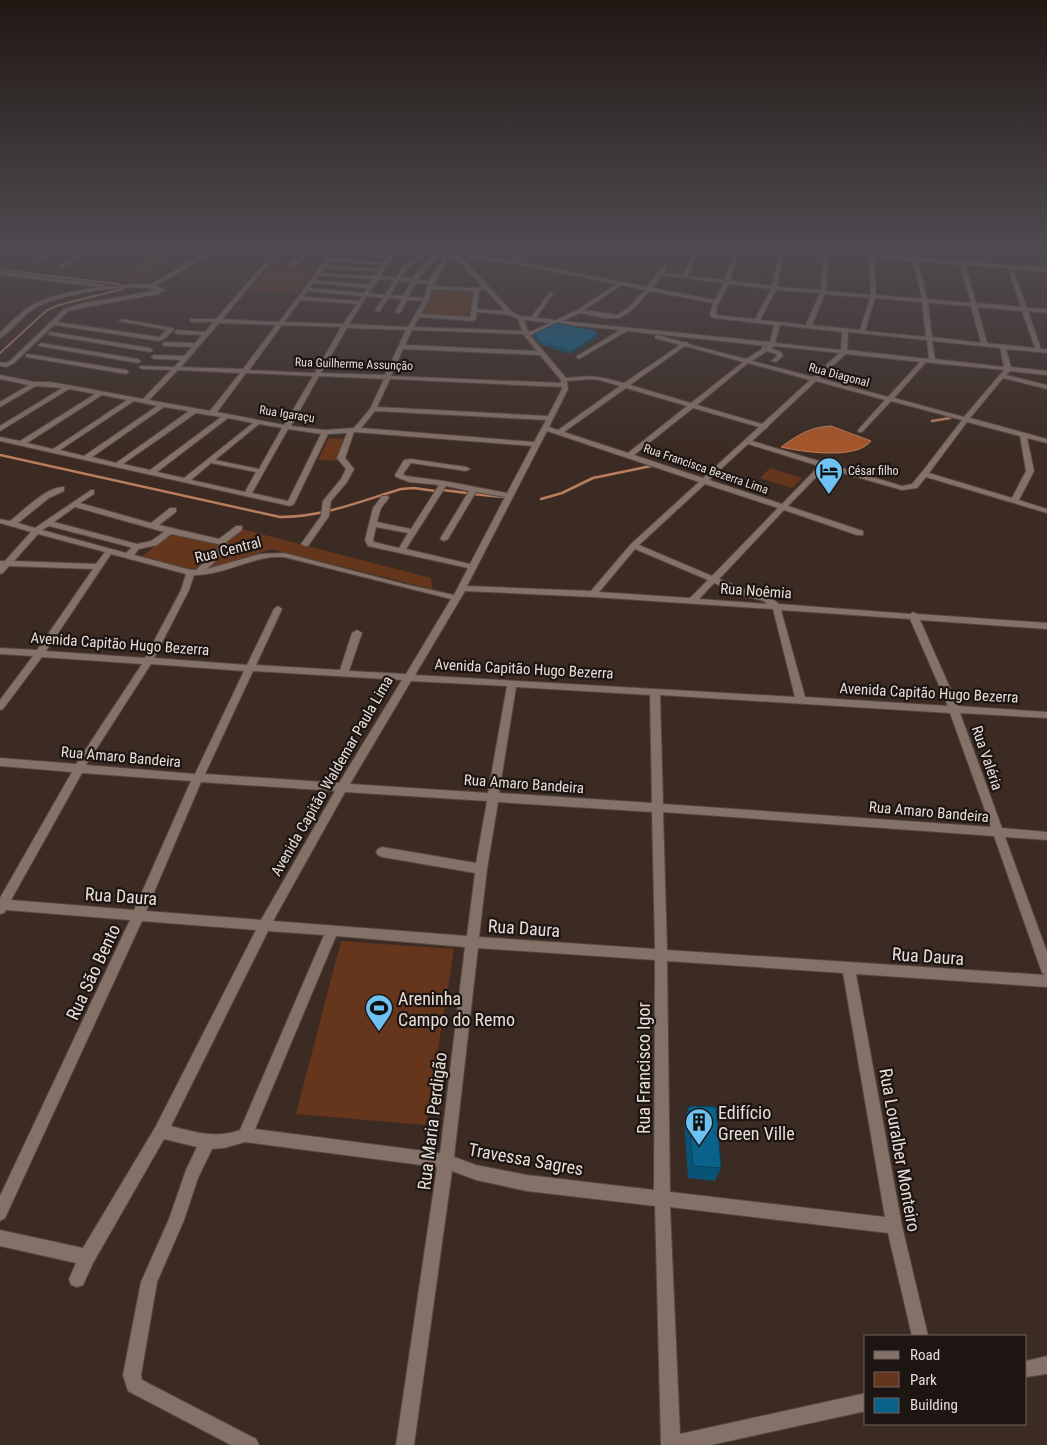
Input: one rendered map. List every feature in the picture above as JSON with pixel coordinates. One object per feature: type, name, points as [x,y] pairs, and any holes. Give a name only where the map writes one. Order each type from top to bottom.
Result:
[{"type":"street","points":[[0,336],[20,317]]},
{"type":"street","points":[[0,364],[6,365],[12,362],[58,317]]},
{"type":"street","points":[[145,401],[186,358],[220,317]]},
{"type":"street","points":[[212,413],[246,371],[285,317]]},
{"type":"street","points":[[247,495],[351,317]]},
{"type":"street","points":[[305,544],[314,533],[325,512],[327,501],[344,480],[350,469],[341,458],[354,431],[373,409],[416,317]]},
{"type":"street","points":[[192,320],[526,334],[534,333],[567,317]]},
{"type":"street","points":[[720,317],[1047,351]]},
{"type":"street","points":[[756,322],[758,317]]},
{"type":"street","points":[[808,327],[812,317]]},
{"type":"street","points":[[862,332],[866,317]]},
{"type":"street","points":[[860,431],[888,400],[928,361],[928,340],[925,317]]},
{"type":"street","points":[[978,317],[985,345]]},
{"type":"street","points":[[1029,317],[1039,350]]},
{"type":"street","points":[[563,380],[526,334],[520,318],[1047,373]]},
{"type":"street","points":[[122,321],[206,334]]},
{"type":"street","points":[[52,323],[160,339],[174,330],[175,324],[159,322]]},
{"type":"street","points":[[772,345],[777,324]]},
{"type":"street","points":[[580,357],[625,329]]},
{"type":"street","name":"Rua Diagonal","points":[[625,329],[1047,441]]},
{"type":"street","points":[[78,364],[107,331]]},
{"type":"street","points":[[593,594],[634,546],[844,352],[845,331]]},
{"type":"street","points":[[51,334],[150,350]]},
{"type":"street","points":[[559,432],[695,336]]},
{"type":"street","points":[[165,344],[196,345]]},
{"type":"street","name":"Rua Guilherme Assunção","points":[[41,345],[88,352],[140,364],[177,368],[389,377],[563,380],[593,377],[627,385],[765,427]]},
{"type":"street","points":[[629,456],[764,348],[772,345]]},
{"type":"street","points":[[402,347],[543,353]]},
{"type":"street","points":[[1003,347],[1008,369]]},
{"type":"street","points":[[764,348],[779,353],[780,356],[774,361]]},
{"type":"street","points":[[28,356],[126,372]]},
{"type":"street","points":[[154,356],[186,358]]},
{"type":"street","points":[[748,442],[896,488],[907,488],[914,486],[926,474],[966,419],[1008,369]]},
{"type":"street","points":[[1001,376],[1047,387]]},
{"type":"street","name":"Rua Igaraçu","points":[[0,378],[35,384],[45,383],[286,427],[325,432],[354,431],[537,444]]},
{"type":"street","points":[[0,384],[9,379]]},
{"type":"street","name":"Avenida Capitão Waldemar Paula Lima","points":[[78,1279],[87,1257],[161,1131],[264,926],[342,788],[457,598],[565,389],[563,380]]},
{"type":"street","points":[[0,404],[35,384]]},
{"type":"street","points":[[0,429],[68,387]]},
{"type":"street","points":[[20,444],[101,393]]},
{"type":"street","points":[[54,451],[133,399]]},
{"type":"street","points":[[86,458],[164,404]]},
{"type":"street","points":[[373,409],[549,418]]},
{"type":"street","points":[[118,465],[195,410]]},
{"type":"street","points":[[152,472],[227,416]]},
{"type":"street","points":[[186,480],[259,421]]},
{"type":"street","name":"Rua Francisca Bezerra Lima","points":[[544,428],[860,533]]},
{"type":"street","points":[[0,439],[290,504],[325,432]]},
{"type":"street","points":[[1014,502],[1030,471],[1023,436]]},
{"type":"street","points":[[210,461],[260,471]]},
{"type":"street","points":[[466,468],[411,461],[407,462],[399,473],[400,476],[510,496]]},
{"type":"street","points":[[692,601],[824,465]]},
{"type":"street","points":[[926,474],[1047,511]]},
{"type":"street","points":[[401,551],[444,484]]},
{"type":"street","points":[[12,524],[46,496],[61,489]]},
{"type":"street","points":[[444,539],[473,490]]},
{"type":"street","points":[[0,571],[3,563],[36,531],[91,492]]},
{"type":"street","points":[[385,498],[377,508],[369,540],[371,544],[473,567]]},
{"type":"street","points":[[74,504],[170,531],[221,542]]},
{"type":"street","points":[[154,526],[172,510]]},
{"type":"street","name":"Rua Central","points":[[0,521],[195,573],[216,570],[261,555],[284,554],[403,586],[457,598]]},
{"type":"street","points":[[48,523],[120,541],[135,547],[154,543],[170,531]]},
{"type":"street","points":[[373,524],[414,532]]},
{"type":"street","points":[[221,542],[239,528]]},
{"type":"street","points":[[1,906],[80,768],[148,661],[195,573],[222,550],[224,546],[221,542]]},
{"type":"street","points":[[634,546],[748,594],[768,599],[776,606],[801,700]]},
{"type":"street","points":[[129,555],[135,547]]},
{"type":"street","points":[[0,707],[40,653],[110,550]]},
{"type":"street","points":[[3,563],[99,567]]},
{"type":"street","name":"Rua Noêmia","points":[[462,588],[593,594],[1047,626]]},
{"type":"street","name":"Rua São Bento","points":[[0,1214],[138,915],[198,778],[278,608]]},
{"type":"street","name":"Rua Valéria","points":[[913,616],[954,709],[1047,970]]},
{"type":"street","points":[[343,674],[358,633]]},
{"type":"street","name":"Avenida Capitão Hugo Bezerra","points":[[0,651],[408,678],[1047,714]]},
{"type":"street","name":"Rua Maria Perdigão","points":[[405,1445],[446,1161],[481,868],[512,683]]},
{"type":"street","name":"Rua Francisco Igor","points":[[655,691],[661,955],[662,1198],[670,1445]]},
{"type":"street","name":"Rua Amaro Bandeira","points":[[0,762],[198,778],[657,807],[1047,836]]},
{"type":"street","points":[[382,852],[481,868]]},
{"type":"street","name":"Rua Daura","points":[[1,906],[472,942],[1047,982]]},
{"type":"street","points":[[245,1135],[332,931]]},
{"type":"street","name":"Rua Louralber Monteiro","points":[[849,969],[894,1226],[920,1335]]},
{"type":"street","name":"Travessa Sagres","points":[[161,1131],[208,1141],[233,1142],[245,1135],[446,1161],[460,1168],[488,1176],[602,1193],[662,1198],[894,1226]]},
{"type":"street","points":[[208,1141],[191,1175],[176,1220],[149,1282],[132,1375],[134,1385],[250,1445]]},
{"type":"street","points":[[0,1238],[87,1257]]},
{"type":"street","points":[[1027,1369],[1047,1365]]},
{"type":"street","points":[[670,1445],[864,1402]]},
{"type":"green space","points":[[329,438],[351,439],[341,461],[318,460]]},
{"type":"green space","points":[[770,468],[802,478],[792,488],[760,478]]},
{"type":"green space","points":[[241,529],[431,578],[432,589],[271,549],[208,570],[194,570],[142,557],[171,532],[222,545]]},
{"type":"green space","name":"Areninha Campo do Remo","points":[[341,941],[454,949],[426,1125],[296,1114]]},
{"type":"shaded area","points":[[831,426],[871,441],[864,447],[842,453],[802,451],[781,447],[804,432]]},
{"type":"building","points":[[557,323],[597,331],[595,333],[598,334],[571,351],[541,342],[534,334]]},
{"type":"building","points":[[692,1106],[716,1107],[721,1168],[693,1166],[688,1108]]},
{"type":"waterway","points":[[0,353],[39,317]]},
{"type":"waterway","points":[[932,421],[950,418]]},
{"type":"waterway","points":[[0,455],[280,517],[327,511],[401,489],[414,488],[435,491]]},
{"type":"waterway","points":[[541,499],[562,493],[593,478],[656,465]]},
{"type":"waterway","points":[[443,490],[467,493]]},
{"type":"waterway","points":[[473,494],[503,497]]},
{"type":"place","name":"César filho","points":[[829,495]]},
{"type":"place","name":"Areninha Campo do Remo","points":[[379,1032]]},
{"type":"place","name":"Edifício Green Ville","points":[[699,1146]]}]
